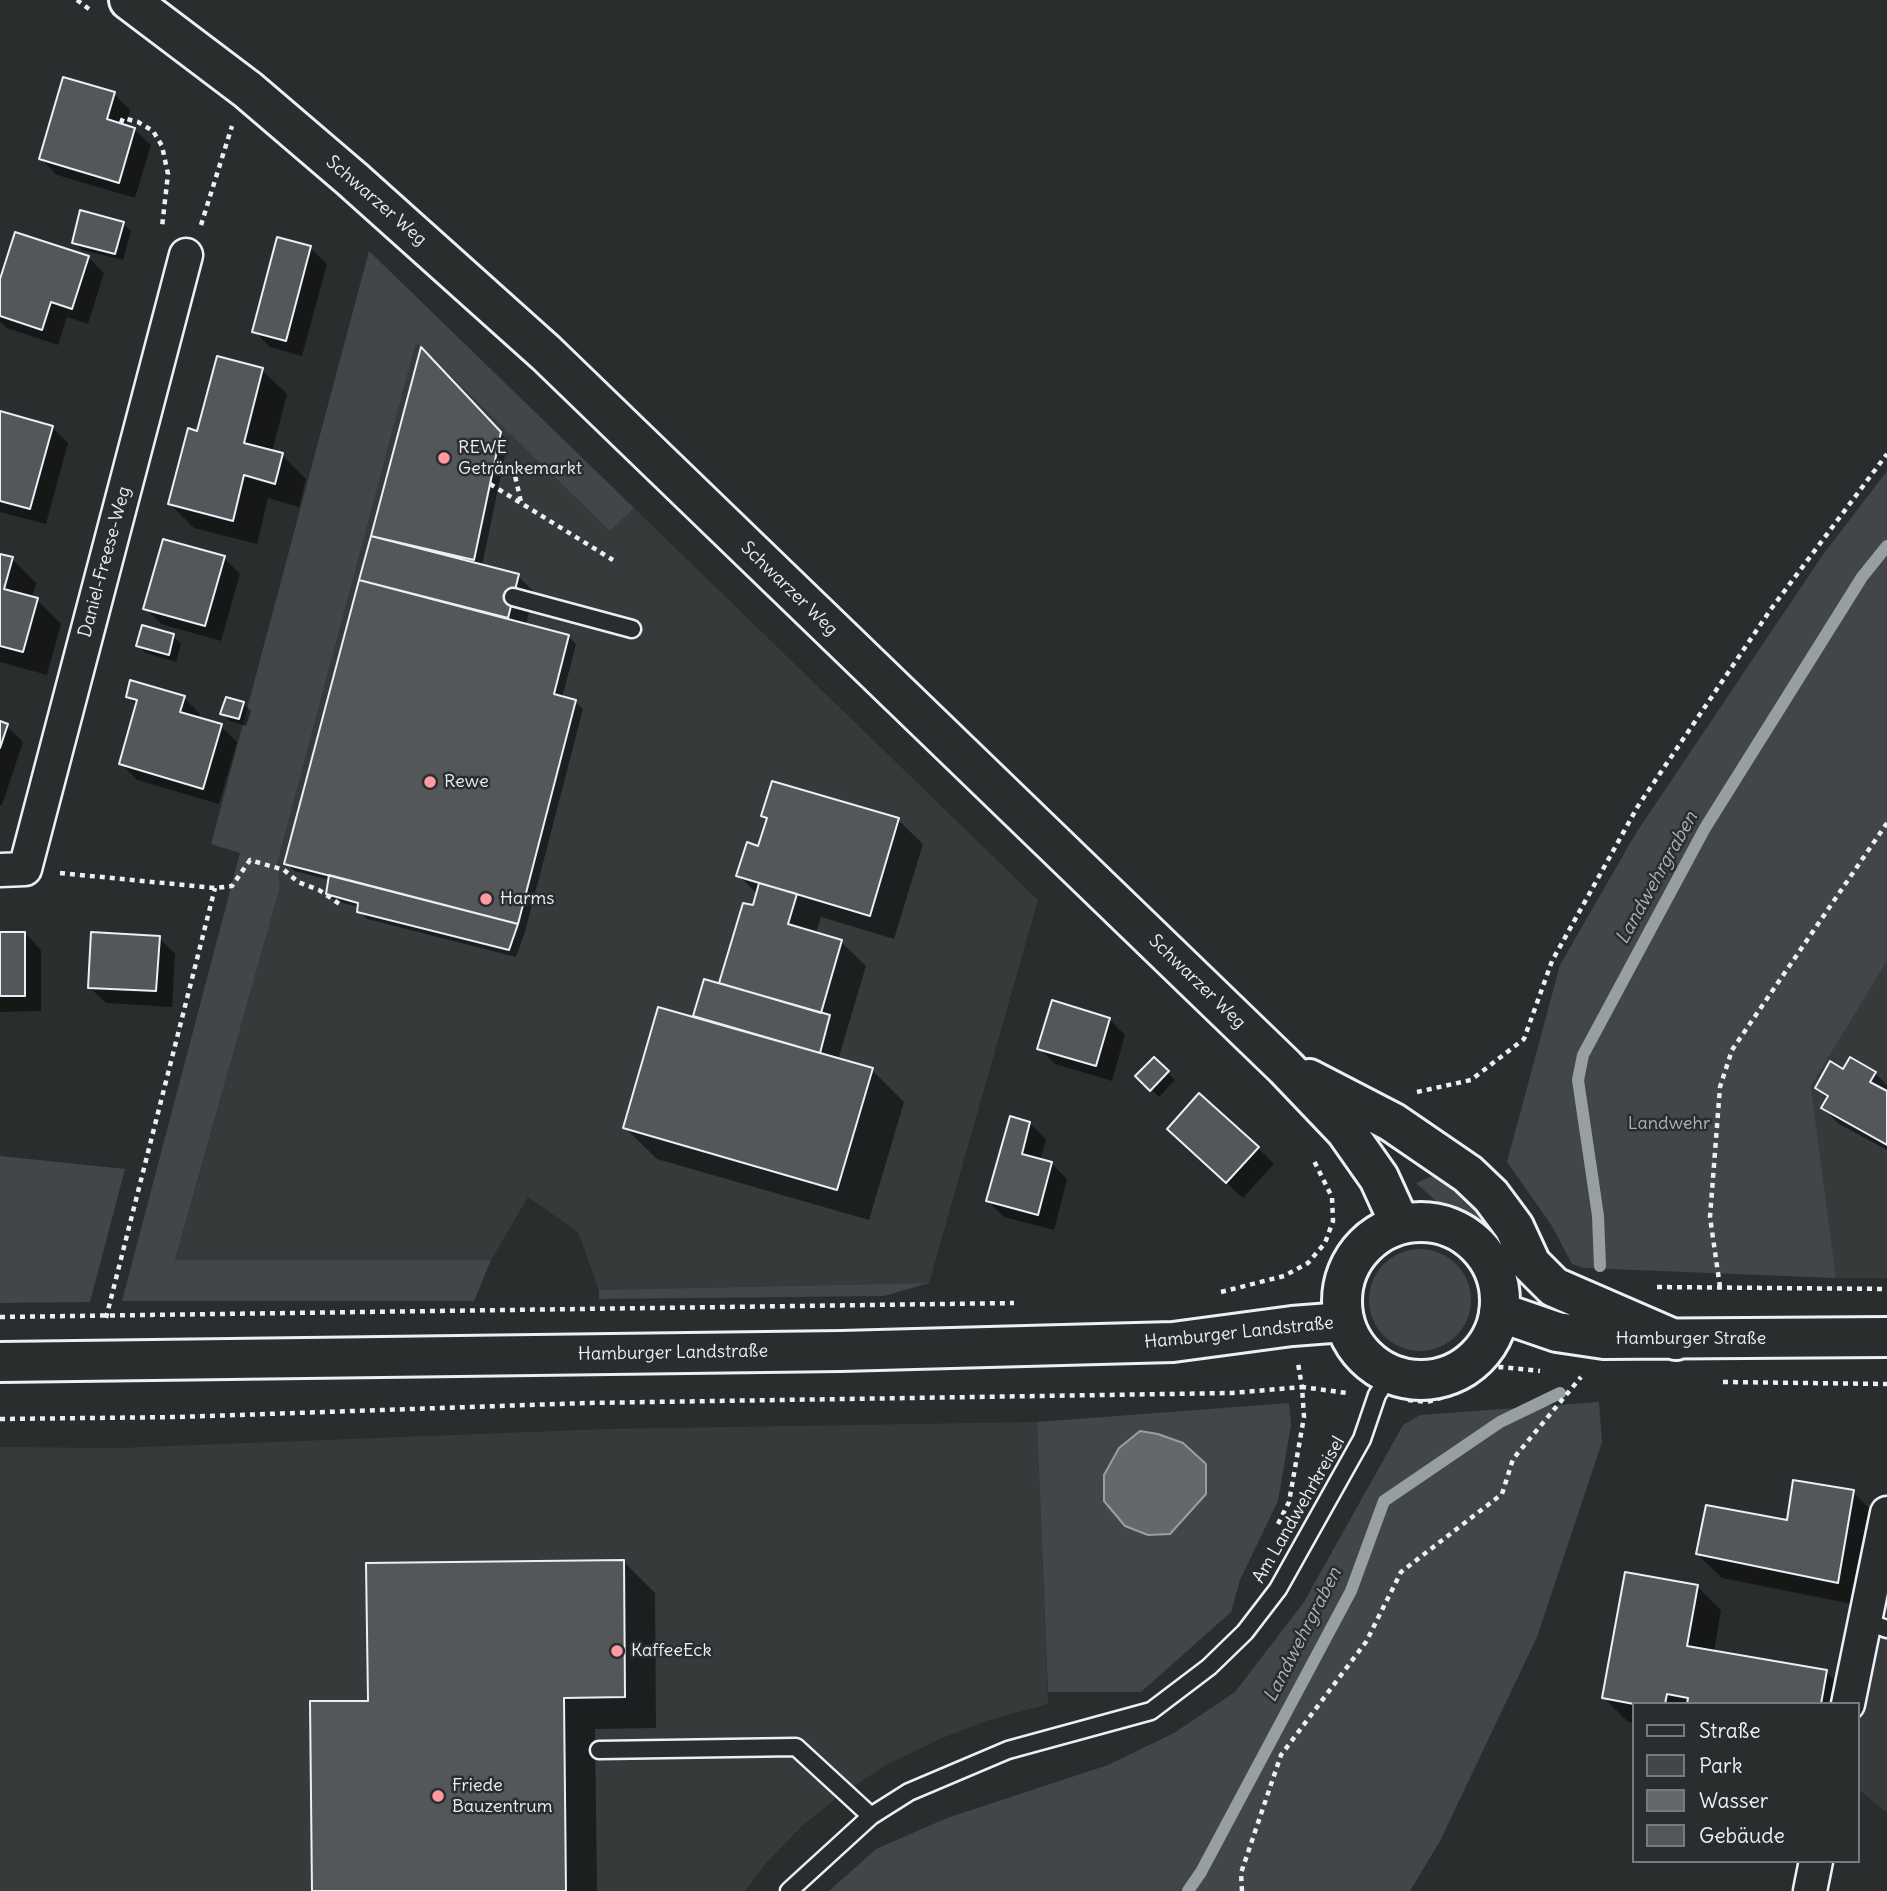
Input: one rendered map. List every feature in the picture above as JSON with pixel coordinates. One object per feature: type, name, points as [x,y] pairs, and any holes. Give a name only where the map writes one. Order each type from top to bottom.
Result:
[{"type":"main road","name":"Schwarzer Weg","points":[[129,0],[247,90],[352,179],[546,353],[1285,1068],[1346,1131],[1379,1178],[1400,1224]]},
{"type":"main road","points":[[1285,1068],[1392,1122],[1468,1174],[1491,1196],[1514,1227],[1531,1264],[1554,1287],[1676,1340]]},
{"type":"main road","points":[[1426,1222],[1451,1227],[1474,1241],[1490,1261],[1499,1286],[1499,1312],[1486,1346],[1468,1365],[1443,1377],[1384,1385],[1370,1362],[1354,1344],[1344,1322],[1341,1297],[1346,1273],[1359,1251],[1377,1234],[1400,1224],[1426,1222]]},
{"type":"main road","name":"Hamburger Straße","points":[[1499,1312],[1557,1332],[1604,1339],[1887,1337]]},
{"type":"main road","name":"Hamburger Landstraße","points":[[0,1362],[841,1351],[1173,1342],[1292,1325],[1344,1322]]},
{"type":"street","name":"Daniel-Freese-Weg","points":[[13,869],[186,255]]},
{"type":"street","points":[[1849,1702],[1875,1625],[1887,1513]]},
{"type":"street","points":[[1810,1891],[1816,1863]]},
{"type":"lane","points":[[513,597],[632,629]]},
{"type":"lane","name":"Am Landwehrkreisel","points":[[789,1891],[871,1816],[909,1792],[1008,1750],[1151,1711],[1209,1667],[1245,1632],[1278,1589],[1362,1438],[1384,1385]]},
{"type":"lane","points":[[600,1750],[796,1747],[871,1816]]},
{"type":"path","points":[[186,255],[196,242],[226,141],[247,90]]},
{"type":"path","points":[[121,123],[122,118],[138,122],[153,131],[162,146],[168,174],[160,247],[176,290]]},
{"type":"path","points":[[1358,1104],[1471,1080],[1524,1039],[1552,961],[1637,806],[1771,609],[1887,454]]},
{"type":"path","points":[[513,467],[521,502]]},
{"type":"path","points":[[490,484],[613,560]]},
{"type":"path","points":[[1720,1287],[1710,1217],[1720,1087],[1732,1050],[1887,823]]},
{"type":"path","points":[[13,869],[215,888],[232,886],[250,860],[284,870],[298,882],[319,890],[341,905]]},
{"type":"path","points":[[92,1361],[106,1317],[215,888]]},
{"type":"path","points":[[1219,1293],[1284,1276],[1308,1263],[1325,1243],[1333,1221],[1332,1197]]},
{"type":"path","points":[[1650,1287],[1887,1289]]},
{"type":"path","points":[[0,1317],[1028,1303]]},
{"type":"path","points":[[1272,1535],[1289,1502],[1304,1417],[1292,1325]]},
{"type":"path","points":[[0,1419],[179,1417],[586,1402],[1232,1393],[1302,1387],[1330,1392],[1384,1385],[1427,1402],[1454,1394],[1476,1382],[1492,1368],[1502,1367]]},
{"type":"path","points":[[1242,1891],[1241,1873],[1281,1755],[1366,1642],[1401,1572],[1502,1494],[1513,1460],[1582,1376]]},
{"type":"shaded area","points":[[416,341],[610,531],[634,508],[1038,900],[929,1283],[599,1290],[578,1232],[528,1197],[491,1260],[175,1261],[280,887],[277,864]]},
{"type":"shaded area","points":[[1887,961],[1887,1278],[1836,1278],[1811,1086]]},
{"type":"shaded area","points":[[1037,1422],[1048,1704],[986,1721],[888,1764],[840,1795],[801,1827],[767,1862],[745,1891],[0,1891],[0,1447],[120,1448],[607,1429]]},
{"type":"shaded area","points":[[1887,1586],[1887,1813],[1859,1790],[1859,1711]]},
{"type":"green space","points":[[369,251],[634,508],[610,531],[416,342],[277,864],[280,887],[175,1260],[491,1260],[474,1301],[122,1301],[240,853],[211,844]]},
{"type":"green space","name":"Landwehr","points":[[1887,471],[1887,961],[1811,1086],[1836,1278],[1584,1268],[1572,1264],[1552,1226],[1507,1162],[1560,965],[1636,833],[1822,556]]},
{"type":"green space","points":[[0,1156],[125,1169],[90,1302],[0,1303]]},
{"type":"green space","points":[[1439,1173],[1479,1208],[1495,1229],[1519,1284],[1511,1276],[1489,1233],[1470,1218],[1436,1201],[1416,1183]]},
{"type":"green space","points":[[1420,1249],[1439,1253],[1456,1264],[1467,1281],[1471,1300],[1467,1319],[1456,1336],[1439,1347],[1420,1351],[1401,1347],[1384,1336],[1373,1319],[1369,1300],[1373,1281],[1384,1264],[1401,1253]]},
{"type":"green space","points":[[929,1283],[884,1296],[599,1299],[599,1290]]},
{"type":"green space","points":[[1599,1402],[1602,1442],[1537,1637],[1440,1841],[1410,1891],[829,1891],[876,1849],[947,1818],[1108,1765],[1174,1733],[1235,1692],[1304,1602],[1403,1425],[1420,1415]]},
{"type":"green space","points":[[1289,1403],[1291,1425],[1278,1501],[1240,1580],[1231,1612],[1141,1692],[1048,1692],[1037,1422]]},
{"type":"water","points":[[1140,1431],[1183,1443],[1206,1464],[1206,1494],[1170,1534],[1148,1535],[1125,1526],[1104,1501],[1104,1475],[1119,1448]]},
{"type":"building","points":[[63,77],[115,92],[107,119],[135,128],[119,183],[39,159]]},
{"type":"building","points":[[80,210],[124,222],[115,254],[72,243]]},
{"type":"building","points":[[15,232],[89,256],[72,309],[51,302],[42,330],[0,316],[0,279]]},
{"type":"building","points":[[277,237],[311,246],[286,341],[252,332]]},
{"type":"building","name":"REWE Getränkemarkt","points":[[421,347],[501,432],[474,560],[371,536]]},
{"type":"building","points":[[217,356],[263,368],[244,443],[283,453],[275,484],[244,475],[233,521],[168,504],[188,428],[197,431]]},
{"type":"building","points":[[0,411],[53,426],[30,509],[0,501]]},
{"type":"building","points":[[371,536],[519,574],[508,618],[359,580]]},
{"type":"building","points":[[163,539],[225,556],[205,626],[143,609]]},
{"type":"building","points":[[0,554],[13,557],[4,589],[38,598],[23,652],[0,646]]},
{"type":"building","name":"Rewe","points":[[359,580],[569,635],[554,694],[576,700],[518,924],[284,864]]},
{"type":"building","points":[[142,625],[174,634],[169,655],[136,646]]},
{"type":"building","points":[[130,680],[185,696],[180,712],[222,724],[203,789],[119,764],[137,700],[126,697]]},
{"type":"building","points":[[226,697],[244,702],[239,719],[220,714]]},
{"type":"building","points":[[0,721],[8,724],[0,748]]},
{"type":"building","points":[[772,781],[899,818],[870,916],[736,876],[747,842],[758,846],[767,818],[761,816]]},
{"type":"building","points":[[329,875],[518,924],[509,950],[357,912],[358,903],[326,894]]},
{"type":"building","points":[[759,883],[797,894],[788,924],[842,940],[821,1013],[719,983],[743,903],[753,905]]},
{"type":"building","points":[[0,932],[25,932],[25,996],[0,996]]},
{"type":"building","points":[[91,932],[160,936],[156,991],[88,988]]},
{"type":"building","points":[[704,979],[830,1015],[820,1053],[693,1016]]},
{"type":"building","points":[[1052,1000],[1110,1018],[1096,1066],[1037,1049]]},
{"type":"building","points":[[658,1007],[873,1068],[837,1190],[623,1128]]},
{"type":"building","points":[[1154,1057],[1169,1071],[1150,1091],[1135,1076]]},
{"type":"building","points":[[1850,1057],[1876,1072],[1870,1082],[1887,1091],[1887,1145],[1821,1108],[1828,1096],[1815,1088],[1830,1061],[1843,1069]]},
{"type":"building","points":[[1199,1093],[1259,1147],[1226,1183],[1167,1129]]},
{"type":"building","points":[[1010,1116],[1030,1122],[1022,1154],[1052,1162],[1038,1215],[986,1201]]},
{"type":"building","points":[[1793,1480],[1854,1490],[1838,1583],[1696,1554],[1706,1505],[1787,1520]]},
{"type":"building","name":"Friede Bauzentrum","points":[[624,1560],[625,1697],[564,1698],[566,1891],[312,1891],[310,1701],[368,1701],[366,1563]]},
{"type":"building","points":[[1625,1572],[1698,1585],[1687,1646],[1827,1670],[1821,1702],[1687,1702],[1688,1698],[1667,1694],[1665,1702],[1632,1704],[1602,1698]]},
{"type":"waterway","name":"Landwehrgraben","points":[[1600,1266],[1598,1216],[1578,1080],[1583,1055],[1705,828],[1862,577],[1887,546]]},
{"type":"waterway","name":"Landwehrgraben","points":[[1188,1891],[1201,1872],[1351,1591],[1384,1501],[1500,1422],[1560,1393]]},
{"type":"place","name":"REWE Getränkemarkt","points":[[444,458]]},
{"type":"place","name":"Rewe","points":[[430,782]]},
{"type":"place","name":"Harms","points":[[486,899]]},
{"type":"place","name":"KaffeeEck","points":[[617,1651]]},
{"type":"place","name":"Friede Bauzentrum","points":[[438,1796]]}]
